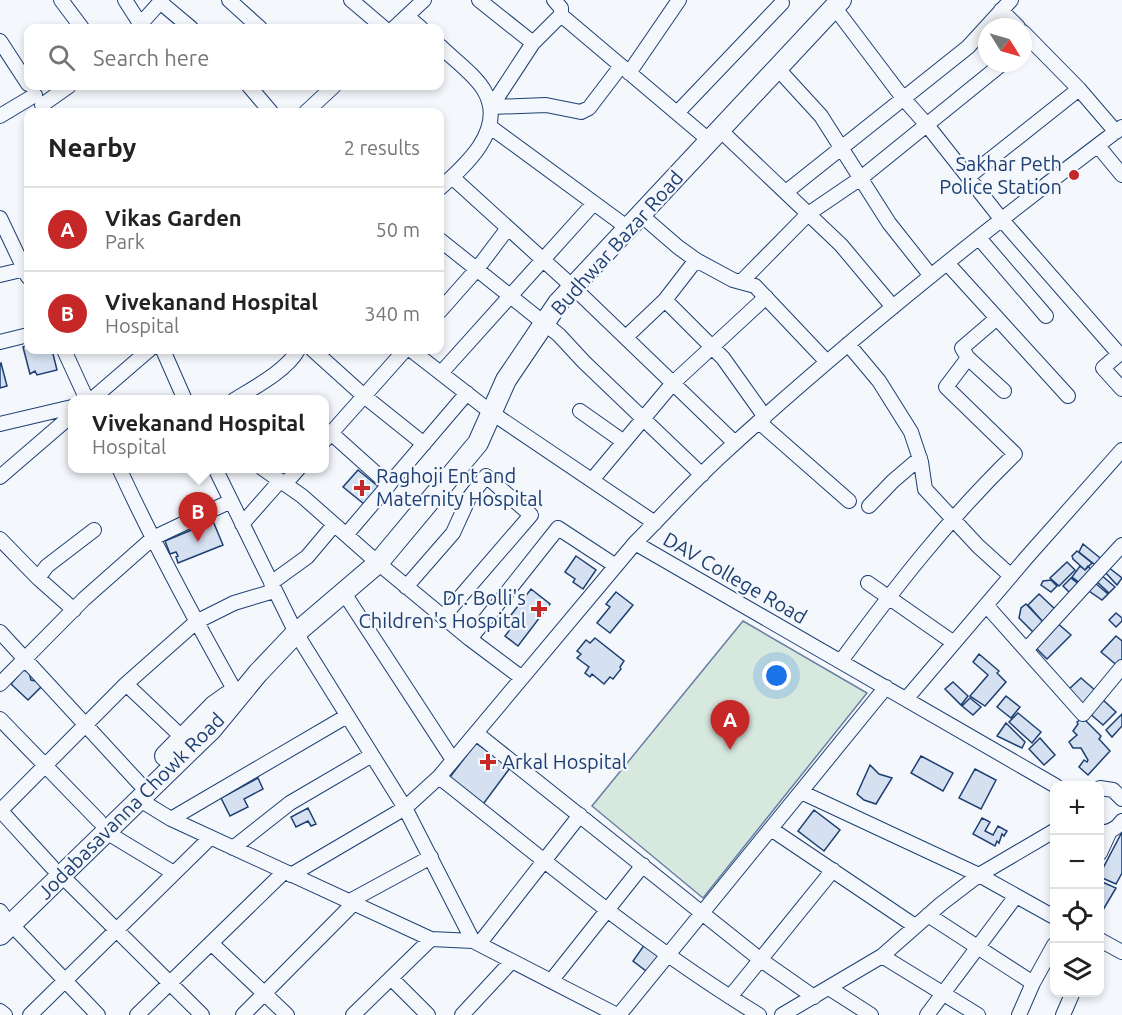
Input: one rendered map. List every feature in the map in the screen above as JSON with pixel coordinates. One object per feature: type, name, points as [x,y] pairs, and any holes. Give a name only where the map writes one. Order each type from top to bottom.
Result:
[{"type":"highway","name":"Budhwar Bazar Road","points":[[296,633],[378,563],[478,443],[506,380],[558,303],[838,4]]},
{"type":"highway","name":"Jodabasavanna Chowk Road","points":[[3,921],[139,791],[212,729],[258,673],[296,633]]},
{"type":"highway","name":"Jodabasavanna Chowk Road","points":[[139,791],[183,738],[214,706],[258,673]]},
{"type":"street","points":[[61,0],[79,24]]},
{"type":"street","points":[[125,0],[137,24]]},
{"type":"street","points":[[229,0],[256,24]]},
{"type":"street","points":[[351,0],[379,24]]},
{"type":"street","points":[[399,24],[424,0]]},
{"type":"street","points":[[479,0],[533,43]]},
{"type":"street","points":[[491,106],[533,43],[561,15],[561,8],[554,0]]},
{"type":"street","points":[[491,106],[546,105],[581,112],[589,108],[625,69],[679,0]]},
{"type":"street","points":[[142,24],[161,1],[187,24]]},
{"type":"street","points":[[677,113],[782,3]]},
{"type":"street","points":[[838,4],[903,98],[1002,220],[1119,354],[1104,368],[1122,389]]},
{"type":"street","points":[[786,192],[968,46],[1006,5]]},
{"type":"street","points":[[561,15],[677,113],[715,136],[786,192],[841,245],[893,307]]},
{"type":"street","points":[[408,16],[417,24]]},
{"type":"street","points":[[0,40],[24,77]]},
{"type":"street","points":[[635,543],[735,443],[848,344],[947,263],[1119,129],[1032,45]]},
{"type":"street","points":[[444,50],[485,91],[491,106],[489,126],[481,146],[444,184]]},
{"type":"street","points":[[778,69],[821,116],[889,223],[931,276]]},
{"type":"street","points":[[741,282],[808,214],[861,178],[992,72]]},
{"type":"street","points":[[968,177],[1079,89]]},
{"type":"street","points":[[0,116],[36,96],[56,90]]},
{"type":"street","points":[[252,90],[268,108]]},
{"type":"street","points":[[310,108],[325,90]]},
{"type":"street","points":[[489,126],[594,203],[634,221],[696,260],[741,282],[755,286],[827,362]]},
{"type":"street","points":[[1098,146],[1122,175]]},
{"type":"street","points":[[452,177],[573,287],[735,443]]},
{"type":"street","points":[[441,373],[594,203]]},
{"type":"street","points":[[0,218],[24,267]]},
{"type":"street","points":[[444,306],[477,269],[508,228]]},
{"type":"street","points":[[979,238],[1046,316]]},
{"type":"street","points":[[444,243],[559,335],[702,475]]},
{"type":"street","points":[[626,337],[665,300],[696,260]]},
{"type":"street","points":[[947,263],[1068,396]]},
{"type":"street","points":[[0,275],[24,273]]},
{"type":"street","points":[[592,480],[673,383],[766,297]]},
{"type":"street","points":[[665,300],[723,358],[762,419],[849,501]]},
{"type":"street","points":[[997,318],[962,348],[969,358],[1004,391]]},
{"type":"street","points":[[0,342],[24,336]]},
{"type":"street","points":[[848,344],[879,381],[910,432],[920,458],[925,489],[978,546],[1011,576]]},
{"type":"street","points":[[66,354],[87,395]]},
{"type":"street","points":[[94,395],[144,354]]},
{"type":"street","points":[[165,354],[183,395]]},
{"type":"street","points":[[241,395],[263,382],[290,354]]},
{"type":"street","points":[[317,354],[364,396],[424,444]]},
{"type":"street","points":[[329,435],[401,354]]},
{"type":"street","points":[[416,354],[492,413],[655,523]]},
{"type":"street","points":[[841,661],[888,597],[952,518],[974,493],[1015,454],[946,387],[969,358]]},
{"type":"street","points":[[346,535],[468,393]]},
{"type":"street","points":[[0,424],[68,408]]},
{"type":"street","points":[[580,411],[624,442]]},
{"type":"street","points":[[0,477],[68,419]]},
{"type":"street","points":[[329,439],[389,485]]},
{"type":"street","points":[[907,698],[1122,450]]},
{"type":"street","points":[[869,506],[920,458]]},
{"type":"street","points":[[121,473],[196,622],[235,691]]},
{"type":"street","points":[[217,473],[296,633],[405,808],[476,942]]},
{"type":"street","points":[[269,473],[302,496],[406,587],[522,678]]},
{"type":"street","points":[[242,524],[294,473]]},
{"type":"street","points":[[406,587],[453,533],[469,498],[486,476],[531,515],[444,617]]},
{"type":"street","points":[[0,684],[74,610],[153,538],[231,501]]},
{"type":"street","points":[[202,1015],[56,871],[0,811],[126,684],[196,622],[272,587],[307,557],[334,525]]},
{"type":"street","points":[[470,639],[558,528],[616,566]]},
{"type":"street","points":[[38,578],[47,566],[94,530]]},
{"type":"street","points":[[0,539],[38,578],[74,610]]},
{"type":"street","name":"DAV College Road","points":[[137,1015],[288,874],[405,808],[439,777],[635,543],[1050,782]]},
{"type":"street","points":[[1026,650],[1122,545]]},
{"type":"street","points":[[868,583],[954,643]]},
{"type":"street","points":[[344,593],[453,760]]},
{"type":"street","points":[[986,605],[1083,714],[1122,668]]},
{"type":"street","points":[[0,632],[86,724],[139,791],[171,819],[431,939],[476,942],[618,1015],[886,687]]},
{"type":"street","points":[[126,684],[183,738]]},
{"type":"street","points":[[171,819],[347,716]]},
{"type":"street","points":[[0,719],[102,826],[174,873]]},
{"type":"street","points":[[476,733],[761,960],[814,997]]},
{"type":"street","points":[[233,848],[290,803],[372,755]]},
{"type":"street","points":[[439,777],[607,910],[668,955],[759,1015]]},
{"type":"street","points":[[801,792],[979,875],[1050,915]]},
{"type":"street","points":[[476,942],[580,816]]},
{"type":"street","points":[[1105,831],[1122,822]]},
{"type":"street","points":[[771,829],[915,926]]},
{"type":"street","points":[[782,1015],[882,956],[928,915],[979,875],[1050,833]]},
{"type":"street","points":[[30,1015],[210,838]]},
{"type":"street","points":[[243,1015],[351,903],[431,857]]},
{"type":"street","points":[[551,981],[643,865]]},
{"type":"street","points":[[730,997],[833,870]]},
{"type":"street","points":[[927,1015],[1016,896]]},
{"type":"street","points":[[928,915],[1033,983]]},
{"type":"street","points":[[3,921],[98,1015]]},
{"type":"street","points":[[353,1015],[431,939]]},
{"type":"street","points":[[1104,942],[1122,952]]},
{"type":"street","points":[[212,943],[287,1015]]},
{"type":"street","points":[[1019,1015],[1050,952]]},
{"type":"street","points":[[882,956],[978,1015]]},
{"type":"street","points":[[462,1015],[512,961]]},
{"type":"street","points":[[391,978],[428,1015]]},
{"type":"street","points":[[829,988],[871,1015]]},
{"type":"street","points":[[1063,1015],[1071,997]]},
{"type":"street","points":[[0,1011],[4,1015]]},
{"type":"shaded area","points":[[743,621],[867,693],[703,898],[592,806]]},
{"type":"building","points":[[25,354],[53,354],[57,370],[37,375],[35,371],[30,374]]},
{"type":"building","points":[[0,364],[7,386],[0,388]]},
{"type":"building","points":[[358,470],[379,487],[364,504],[343,487]]},
{"type":"building","points":[[213,521],[223,545],[178,563],[176,552],[170,554],[165,541]]},
{"type":"building","points":[[1083,544],[1105,562],[1099,568],[1079,552]]},
{"type":"building","points":[[1077,551],[1092,563],[1085,570],[1073,559],[1072,556]]},
{"type":"building","points":[[576,556],[596,570],[583,589],[565,572]]},
{"type":"building","points":[[1067,562],[1075,570],[1059,586],[1050,578]]},
{"type":"building","points":[[1080,566],[1085,570],[1088,566],[1092,571],[1084,586],[1072,577]]},
{"type":"building","points":[[1108,567],[1122,578],[1117,585],[1104,571]]},
{"type":"building","points":[[1100,574],[1115,587],[1109,593],[1095,580]]},
{"type":"building","points":[[1071,578],[1081,586],[1073,596],[1063,586]]},
{"type":"building","points":[[1051,580],[1057,586],[1051,592],[1041,585],[1043,581]]},
{"type":"building","points":[[1094,582],[1108,594],[1102,600],[1086,589]]},
{"type":"building","points":[[531,589],[550,604],[518,646],[505,636],[518,619],[511,615]]},
{"type":"building","points":[[616,592],[633,605],[610,633],[597,623],[610,607],[606,604]]},
{"type":"building","points":[[1039,594],[1057,611],[1044,623],[1028,605]]},
{"type":"building","points":[[1026,604],[1044,623],[1037,632],[1033,632],[1019,618],[1021,608]]},
{"type":"building","points":[[1116,613],[1122,621],[1116,627],[1109,620]]},
{"type":"building","points":[[1056,622],[1071,635],[1047,659],[1034,646]]},
{"type":"building","points":[[1116,636],[1122,641],[1122,664],[1119,667],[1101,652]]},
{"type":"building","points":[[595,638],[624,661],[613,679],[610,677],[604,684],[592,674],[590,677],[585,673],[589,667],[577,658],[581,654],[577,651],[586,640],[590,643]]},
{"type":"building","points":[[979,654],[999,671],[997,673],[1006,682],[985,706],[970,696],[988,675],[973,662]]},
{"type":"building","points":[[23,670],[29,672],[31,680],[40,682],[42,686],[28,700],[11,684]]},
{"type":"building","points":[[1081,678],[1096,691],[1083,705],[1068,690]]},
{"type":"building","points":[[953,682],[968,696],[961,705],[945,689]]},
{"type":"building","points":[[1006,696],[1020,707],[1011,718],[997,707]]},
{"type":"building","points":[[970,698],[981,707],[973,715],[962,706]]},
{"type":"building","points":[[1101,698],[1116,712],[1103,725],[1088,712]]},
{"type":"building","points":[[1018,713],[1041,732],[1032,743],[1009,722]]},
{"type":"building","points":[[1122,714],[1122,726],[1112,737],[1106,730]]},
{"type":"building","points":[[1083,718],[1101,736],[1099,739],[1110,751],[1088,775],[1079,767],[1084,760],[1087,762],[1088,760],[1081,748],[1073,748],[1069,742],[1077,735],[1073,731],[1077,722]]},
{"type":"building","points":[[1006,723],[1025,742],[1022,748],[997,736]]},
{"type":"building","points":[[1040,738],[1055,755],[1044,765],[1029,749]]},
{"type":"building","points":[[476,743],[510,768],[481,807],[447,781]]},
{"type":"building","points":[[921,756],[953,773],[943,791],[911,773]]},
{"type":"building","points":[[870,765],[879,774],[892,778],[876,804],[864,800],[857,794]]},
{"type":"building","points":[[975,769],[996,780],[981,809],[959,798]]},
{"type":"building","points":[[258,778],[263,789],[244,799],[248,807],[230,816],[221,798]]},
{"type":"building","points":[[308,808],[316,824],[311,826],[308,821],[296,827],[291,817]]},
{"type":"building","points":[[814,810],[840,830],[824,851],[798,831]]},
{"type":"building","points":[[982,818],[990,822],[985,831],[993,835],[998,826],[1007,831],[1004,836],[1002,834],[999,843],[997,841],[995,846],[973,834]]},
{"type":"building","points":[[1122,832],[1122,873],[1116,884],[1104,879],[1104,866]]},
{"type":"building","points":[[1104,883],[1116,888],[1104,908]]},
{"type":"building","points":[[645,944],[663,957],[650,974],[633,961]]},
{"type":"place","name":"Sakhar Peth Police Station","points":[[1074,175]]},
{"type":"place","name":"Raghoji Ent and Maternity Hospital","points":[[362,488]]},
{"type":"place","name":"Vivekanand Hospital","points":[[198,542]]},
{"type":"place","name":"Dr. Bolli's Children's Hospital","points":[[539,609]]},
{"type":"place","name":"Vikas Garden","points":[[730,750]]},
{"type":"place","name":"Arkal Hospital","points":[[488,762]]}]
